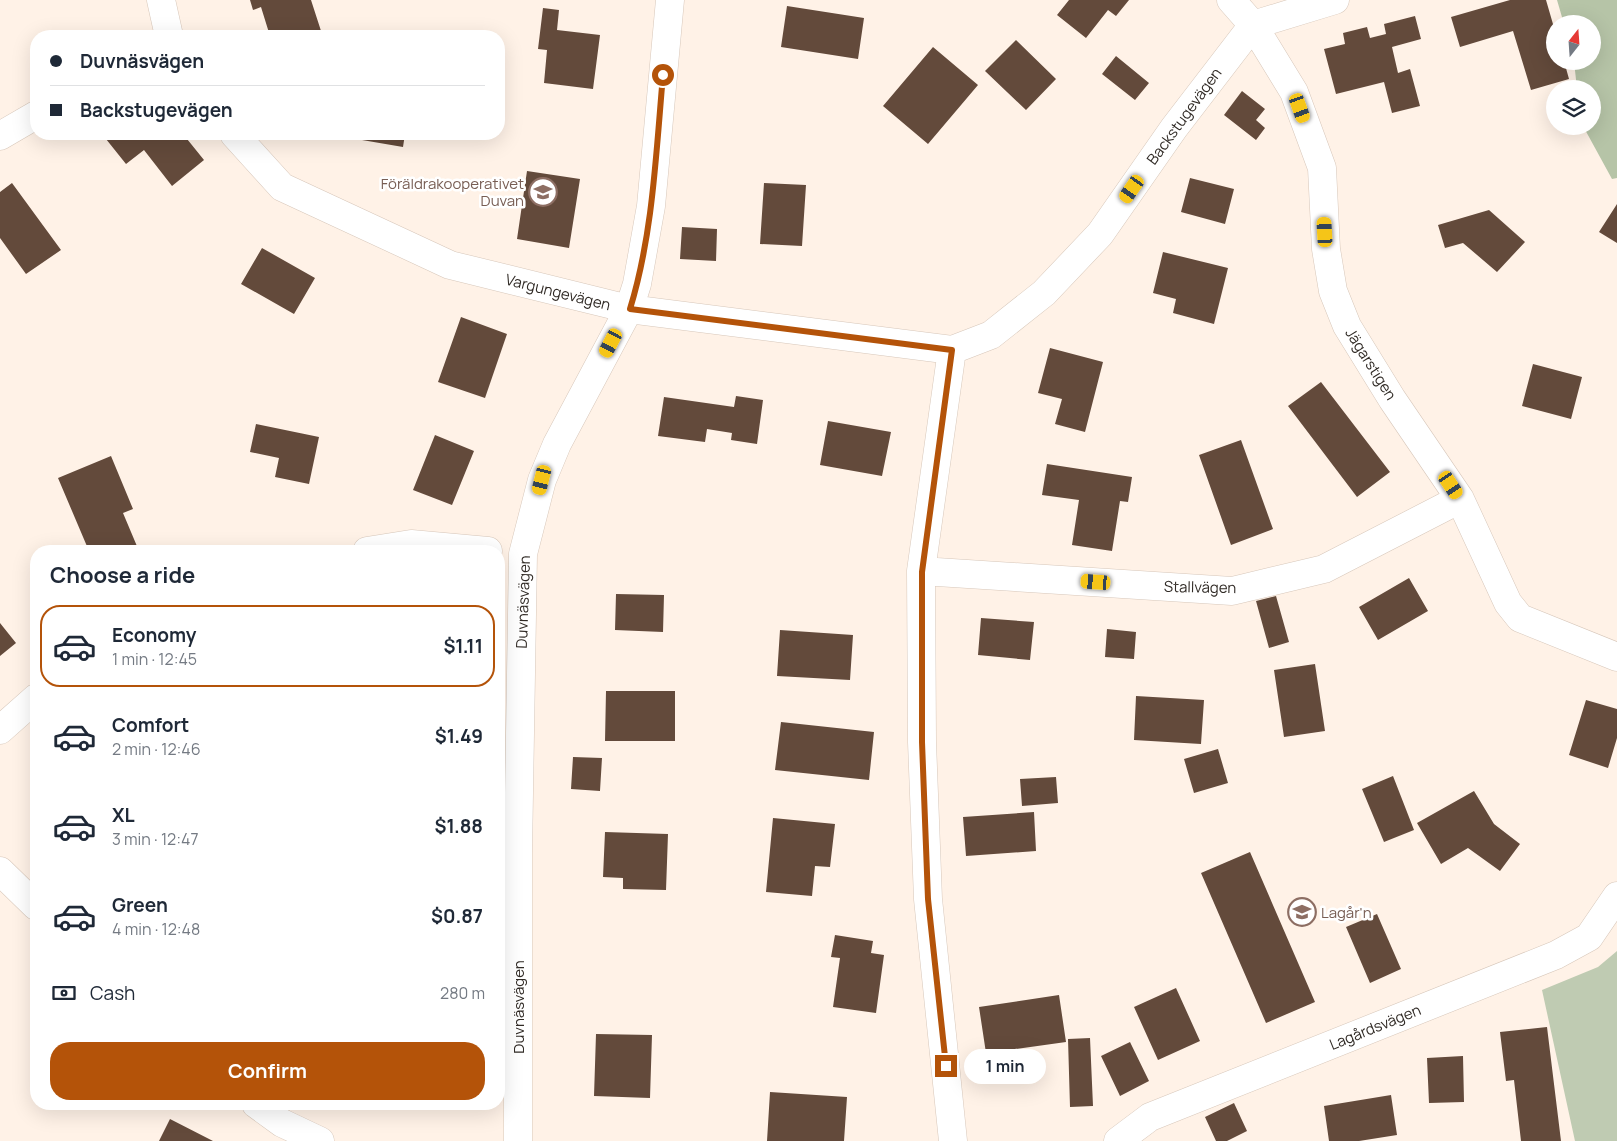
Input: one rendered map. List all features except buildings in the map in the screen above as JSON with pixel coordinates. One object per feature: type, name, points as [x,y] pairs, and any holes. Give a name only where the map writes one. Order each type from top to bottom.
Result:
[{"type":"street","points":[[160,0],[168,30]]},
{"type":"street","name":"Duvnäsvägen","points":[[518,1141],[518,852],[511,553],[557,444],[630,309],[637,284],[651,206],[670,0]]},
{"type":"street","name":"Jägarstigen","points":[[1231,0],[1253,25],[1294,92],[1322,168],[1326,249],[1333,291],[1347,326],[1392,399],[1460,499],[1508,603],[1520,618],[1617,658]]},
{"type":"street","points":[[1253,25],[1335,0]]},
{"type":"street","name":"Backstugevägen","points":[[952,350],[991,335],[1044,293],[1100,234],[1174,128],[1253,25]]},
{"type":"street","points":[[0,136],[30,118]]},
{"type":"street","name":"Vargungevägen","points":[[239,140],[282,188],[450,265],[630,309],[952,350]]},
{"type":"street","points":[[952,350],[922,572],[922,742],[928,899],[953,1141]]},
{"type":"street","name":"Stallvägen","points":[[922,572],[1232,591],[1324,568],[1460,499]]},
{"type":"street","points":[[405,545],[422,545]]},
{"type":"street","points":[[0,730],[30,703]]},
{"type":"street","points":[[0,871],[30,900]]},
{"type":"street","name":"Lagårdsvägen","points":[[1118,1141],[1150,1117],[1556,955],[1589,937],[1617,896]]},
{"type":"street","points":[[264,1110],[282,1123],[320,1141]]},
{"type":"green space","points":[[1557,0],[1617,0],[1617,178],[1612,179],[1588,135],[1601,135],[1601,80],[1576,80],[1575,70],[1601,70],[1601,15],[1561,15]]},
{"type":"green space","points":[[1617,951],[1617,1141],[1575,1141],[1542,990],[1598,967]]},
{"type":"place","name":"Föräldrakooperativet Duvan","points":[[543,192]]},
{"type":"place","name":"Lagår'n","points":[[1302,912]]},
{"type":"route","points":[[663,75],[651,206],[637,284],[630,309],[952,350],[922,572],[922,742],[928,899],[946,1066]]}]
